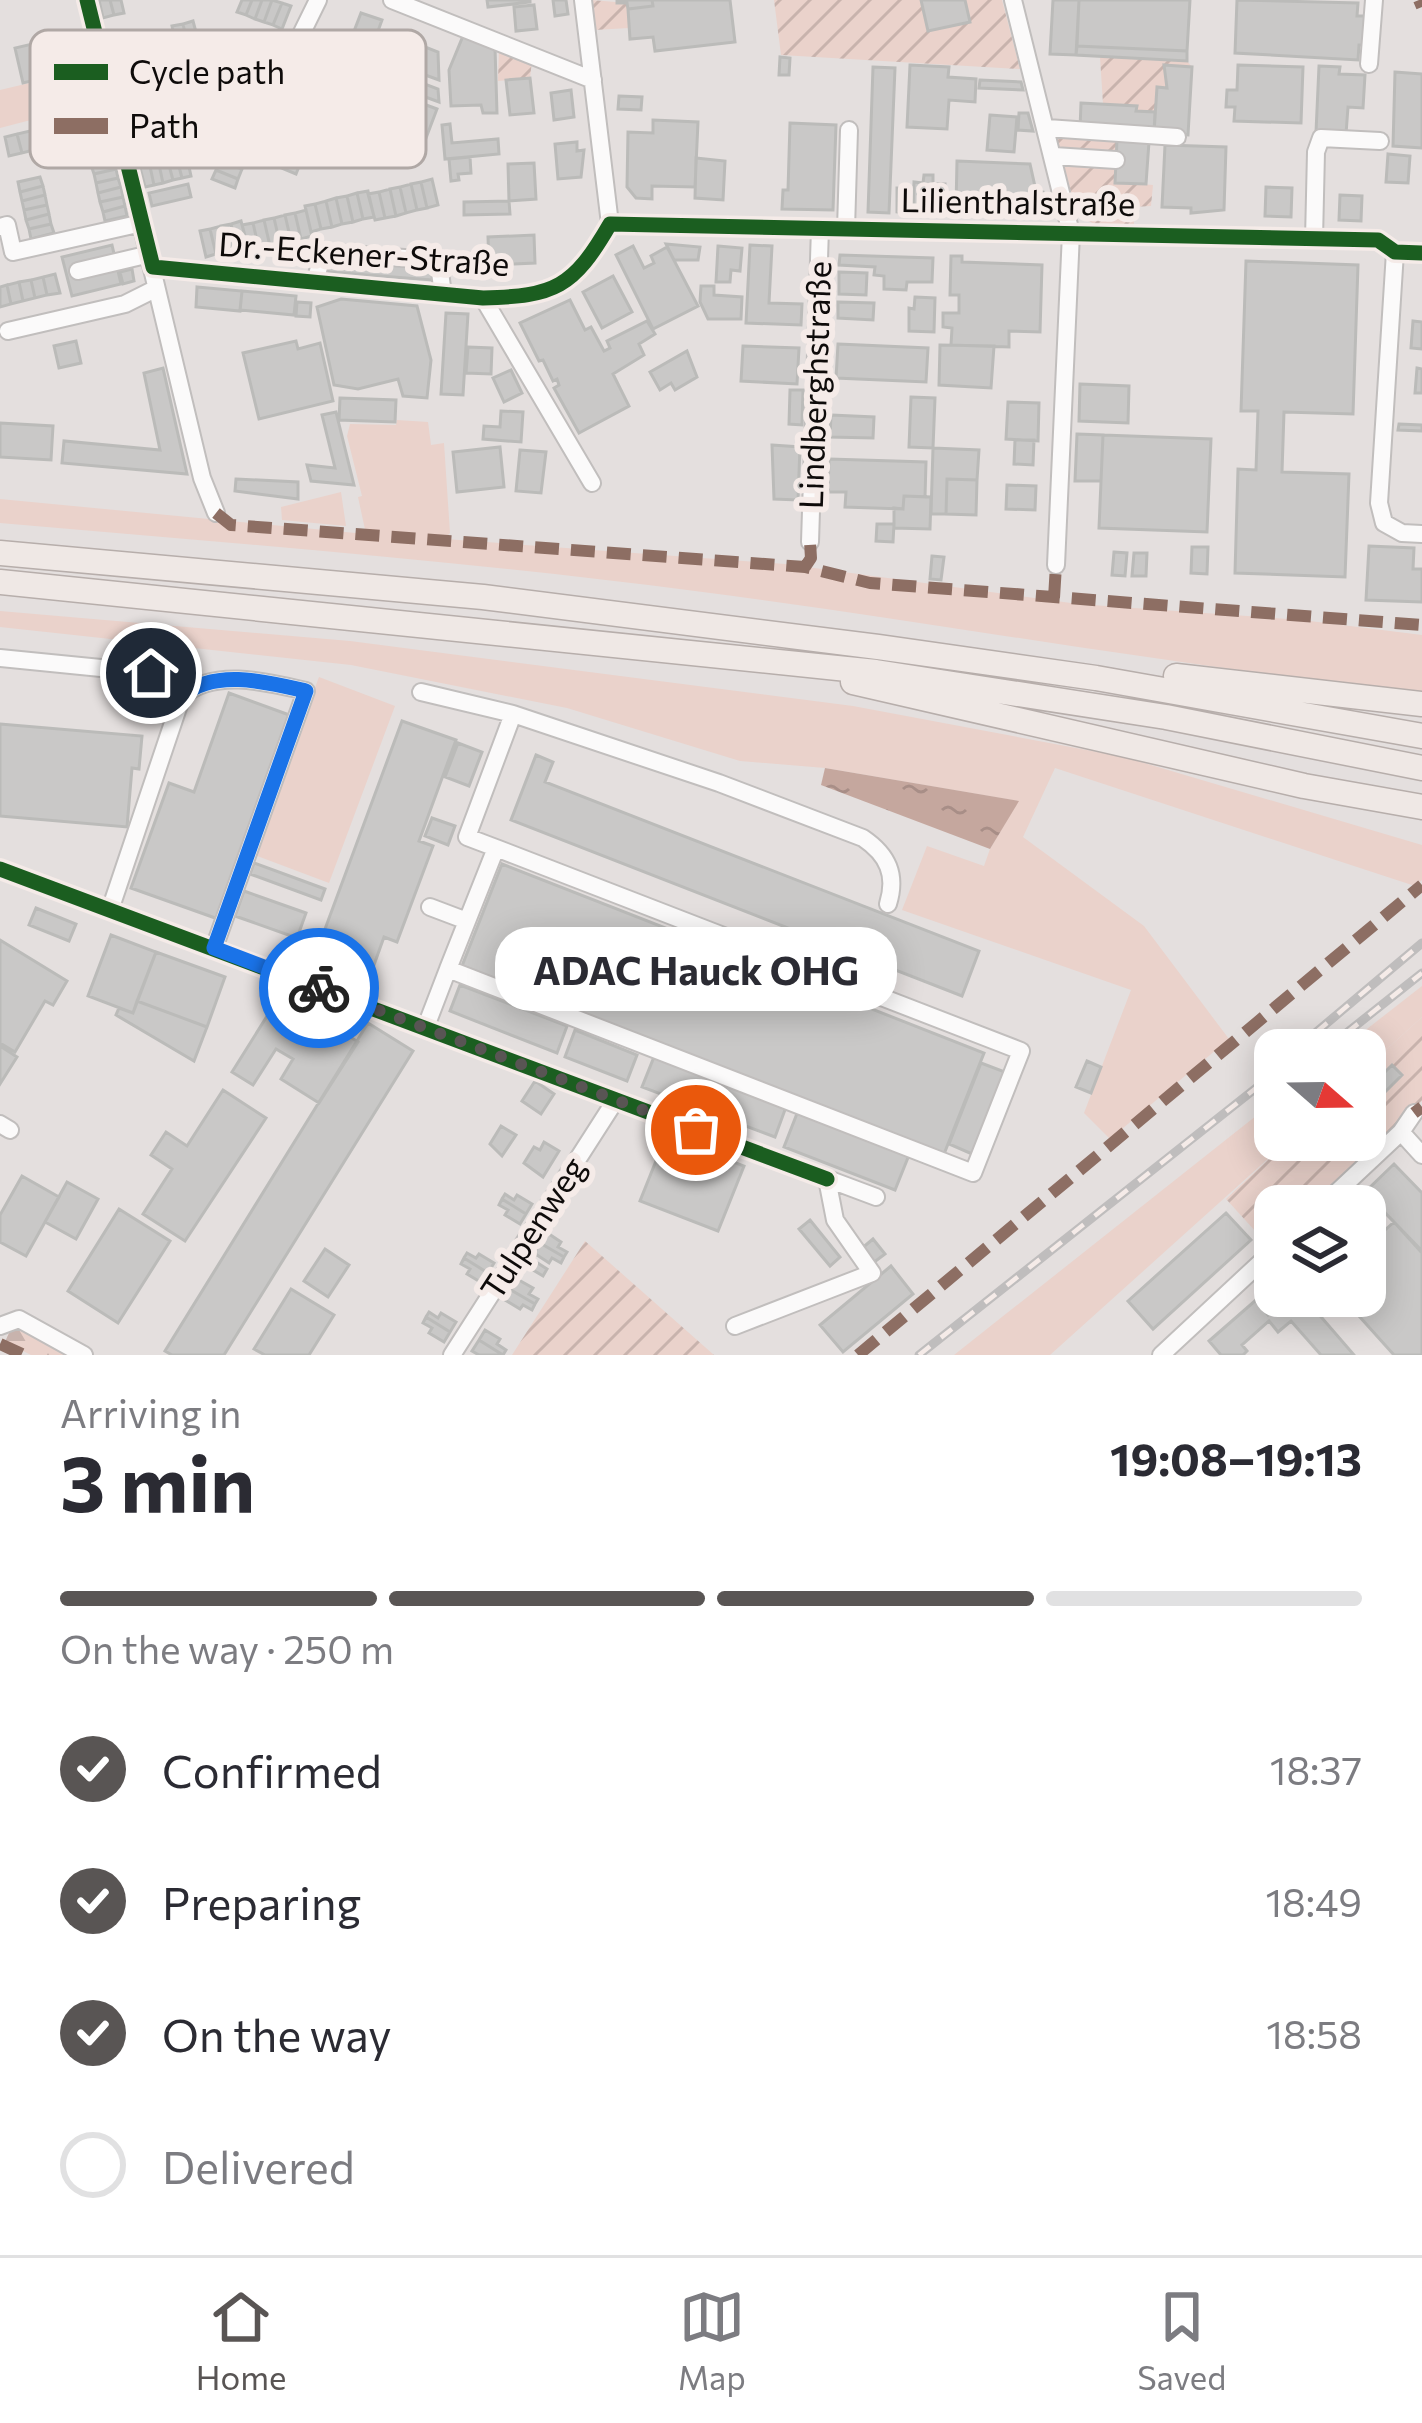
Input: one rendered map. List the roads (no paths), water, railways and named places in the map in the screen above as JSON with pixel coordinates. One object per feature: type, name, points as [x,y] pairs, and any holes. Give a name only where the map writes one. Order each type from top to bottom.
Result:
[{"type":"highway","points":[[0,553],[483,596],[1096,678],[1422,736]]},
{"type":"highway","points":[[0,582],[788,662],[1166,717],[1422,768]]},
{"type":"highway","points":[[788,662],[890,693],[1304,786],[1422,807]]},
{"type":"highway","points":[[1096,678],[1136,672],[1422,704]]},
{"type":"highway","points":[[1304,786],[1422,826]]},
{"type":"street","points":[[303,30],[318,0]]},
{"type":"street","points":[[392,0],[592,80]]},
{"type":"street","points":[[583,0],[610,224]]},
{"type":"street","points":[[1013,0],[1070,233],[1056,566]]},
{"type":"street","points":[[1369,64],[1374,0]]},
{"type":"street","points":[[1047,128],[1177,137]]},
{"type":"street","points":[[846,229],[848,130]]},
{"type":"street","points":[[1314,239],[1316,152],[1321,138],[1380,141]]},
{"type":"street","points":[[1054,156],[1116,160]]},
{"type":"street","points":[[129,168],[152,260],[154,290],[217,494],[216,513]]},
{"type":"street","points":[[0,227],[7,225],[13,253],[142,223]]},
{"type":"street","name":"Lilienthalstraße","points":[[610,224],[1378,241],[1395,252],[1422,253]]},
{"type":"street","name":"Dr.-Eckener-Straße","points":[[152,260],[443,295],[527,297],[561,285],[586,266],[610,224]]},
{"type":"street","name":"Lindberghstraße","points":[[810,542],[820,228]]},
{"type":"street","points":[[1395,252],[1379,503],[1384,523],[1402,533],[1422,534]]},
{"type":"street","points":[[315,282],[321,260],[335,253],[432,260],[442,273],[443,295]]},
{"type":"street","points":[[119,268],[152,260]]},
{"type":"street","points":[[78,271],[152,260]]},
{"type":"street","points":[[8,331],[125,304],[154,290]]},
{"type":"street","points":[[482,298],[592,483]]},
{"type":"street","points":[[0,658],[151,673],[182,696]]},
{"type":"street","points":[[110,910],[182,696],[197,683],[255,680],[306,691],[214,948]]},
{"type":"street","points":[[421,692],[513,714],[719,783],[863,838],[880,850],[889,866],[894,885],[888,904]]},
{"type":"street","points":[[448,969],[974,1173],[1021,1051],[467,837],[513,714]]},
{"type":"street","points":[[425,1029],[496,848]]},
{"type":"street","points":[[0,869],[876,1197]]},
{"type":"street","points":[[430,907],[467,921]]},
{"type":"street","name":"Tulpenweg","points":[[452,1355],[615,1101]]},
{"type":"street","points":[[1344,1185],[1401,1132],[1414,1113]]},
{"type":"street","points":[[1401,1132],[1422,1155]]},
{"type":"street","points":[[735,1326],[872,1273],[835,1220],[827,1179]]},
{"type":"street","points":[[1162,1355],[1254,1270]]},
{"type":"street","points":[[0,1326],[19,1319],[84,1355]]},
{"type":"water","points":[[825,768],[1019,801],[990,849],[821,785]]},
{"type":"railway","points":[[1320,1029],[1422,943]]},
{"type":"railway","points":[[1351,1029],[1422,973]]},
{"type":"railway","points":[[919,1355],[1254,1090]]},
{"type":"place","name":"ADAC Hauck OHG","points":[[696,1130]]}]
